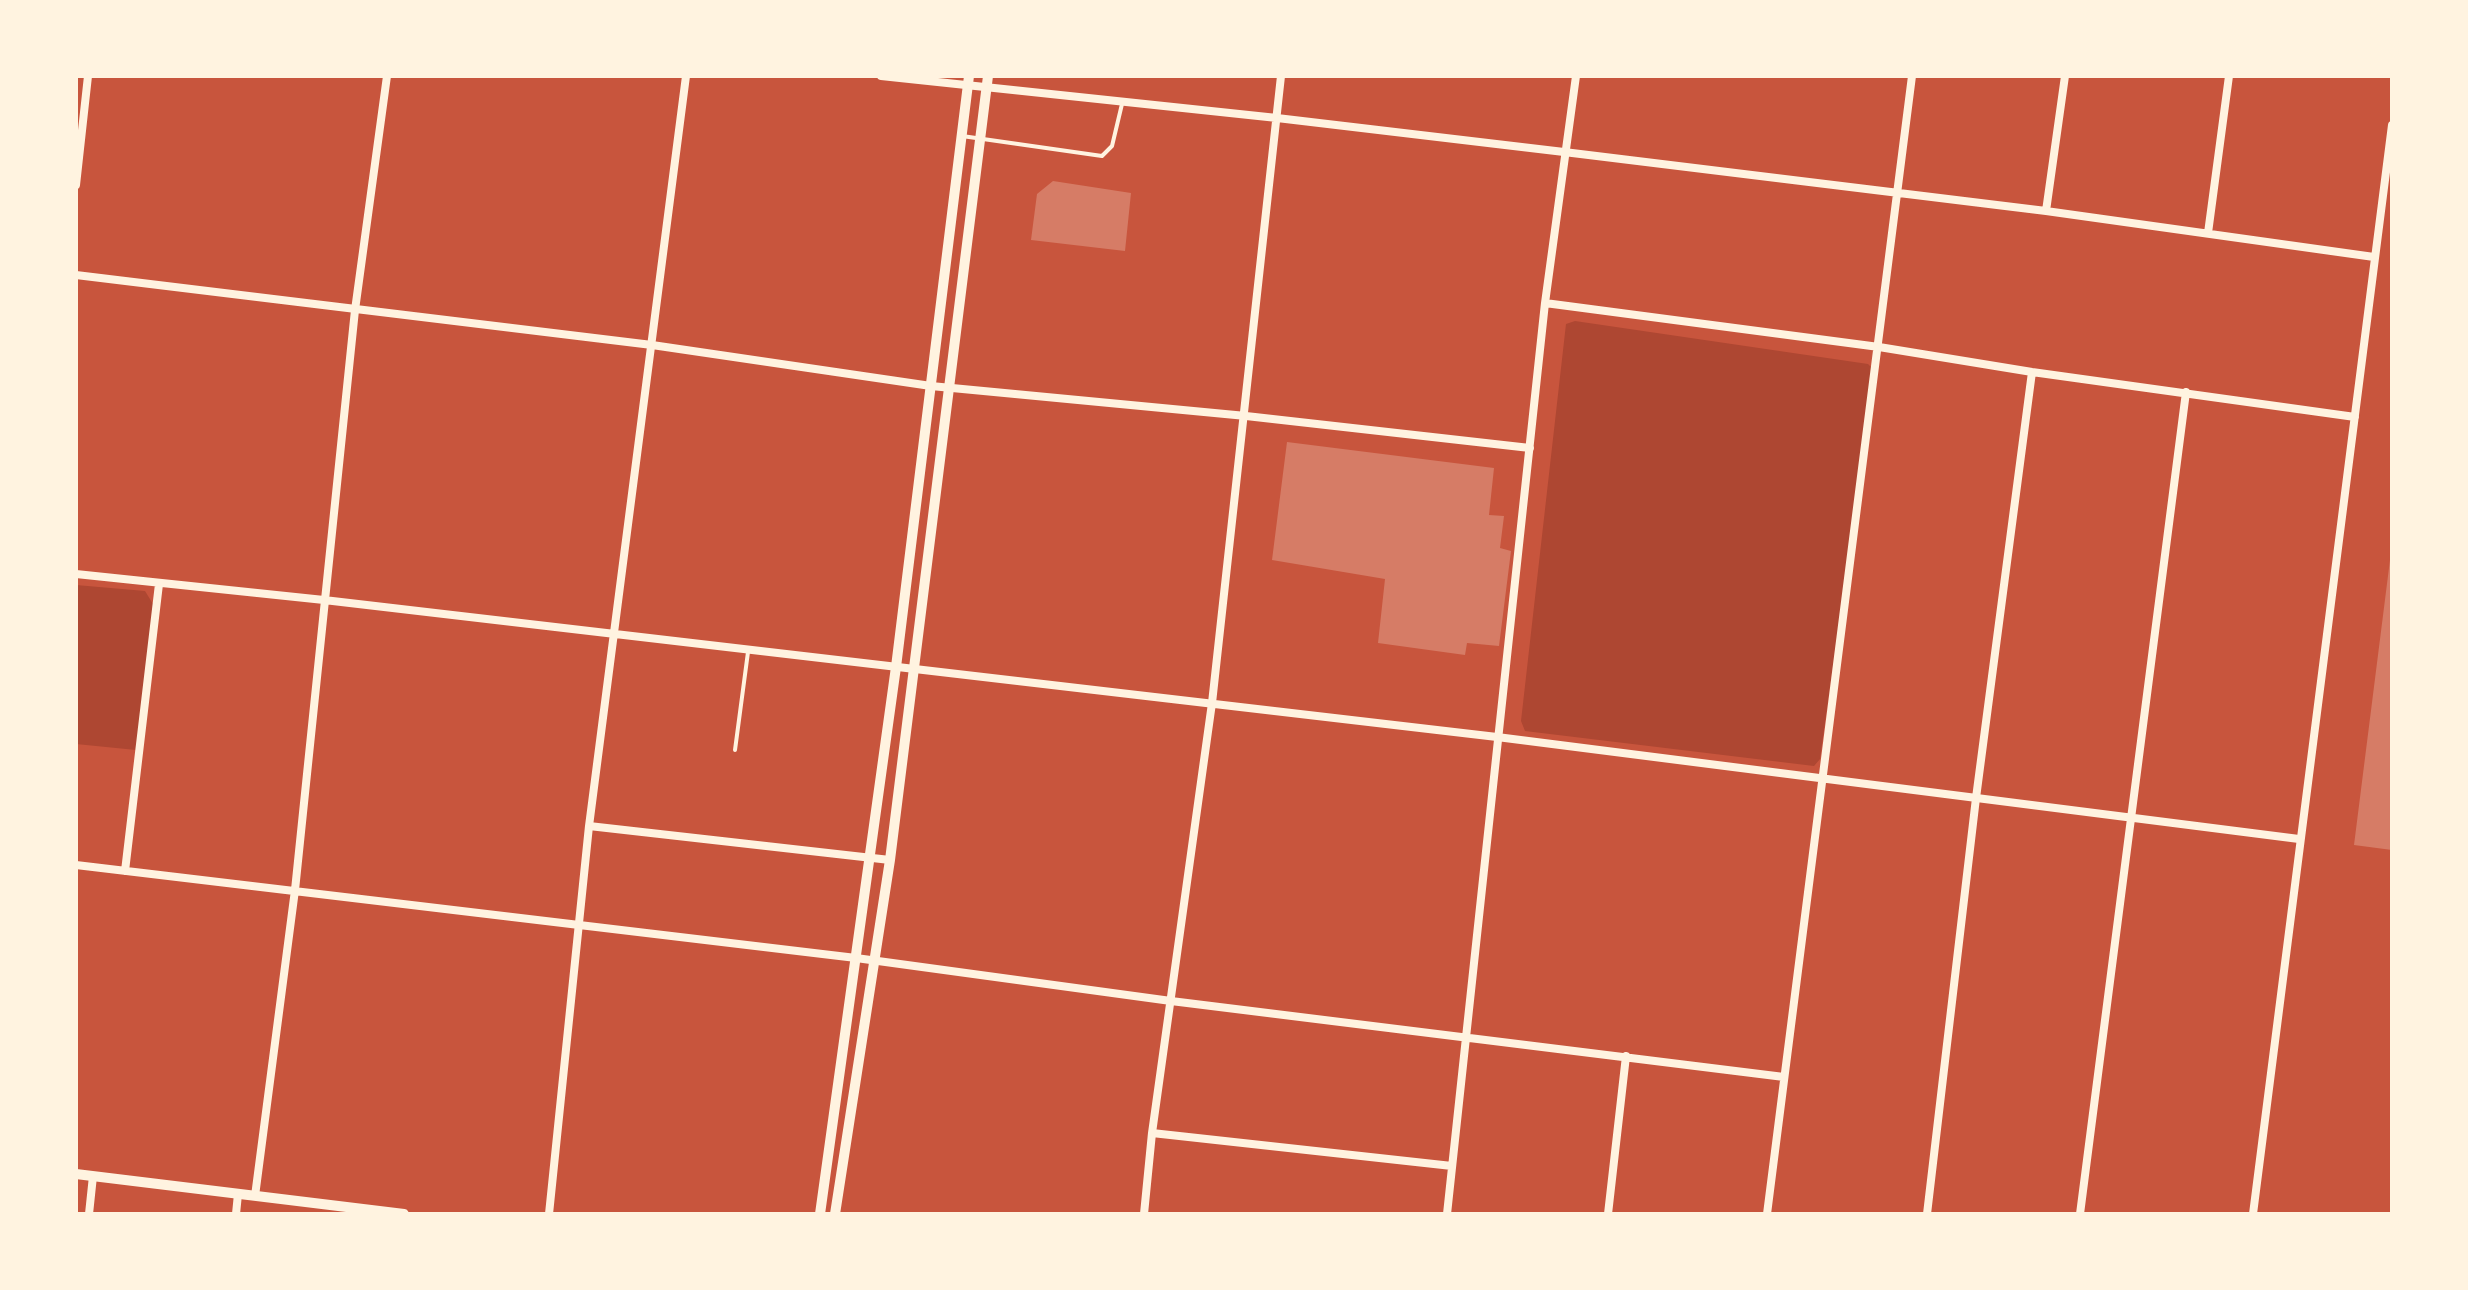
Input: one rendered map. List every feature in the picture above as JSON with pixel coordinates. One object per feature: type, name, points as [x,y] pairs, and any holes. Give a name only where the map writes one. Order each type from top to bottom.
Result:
[{"type":"street","points":[[76,185],[88,76]]},
{"type":"street","points":[[255,1196],[295,890],[355,310],[387,76]]},
{"type":"street","points":[[549,1214],[612,633],[686,76]]},
{"type":"street","points":[[881,76],[988,82],[1122,101],[2046,211],[2374,257]]},
{"type":"street","points":[[1144,1214],[1152,1133],[1212,703],[1246,416],[1281,76]]},
{"type":"street","points":[[1447,1214],[1545,303],[1576,76]]},
{"type":"street","points":[[1767,1214],[1912,76]]},
{"type":"street","points":[[2046,211],[2065,76]]},
{"type":"street","points":[[2208,233],[2229,76]]},
{"type":"street","points":[[820,1214],[896,667],[968,81]]},
{"type":"street","points":[[835,1214],[890,860],[988,82]]},
{"type":"street","points":[[2253,1214],[2392,125]]},
{"type":"street","points":[[76,275],[652,345],[931,386],[1246,416],[1530,448]]},
{"type":"street","points":[[1545,303],[1879,347],[2032,372],[2355,417]]},
{"type":"street","points":[[1927,1214],[1976,798],[2032,372]]},
{"type":"street","points":[[2080,1214],[2186,392]]},
{"type":"street","points":[[76,574],[1212,703],[2299,839]]},
{"type":"street","points":[[125,871],[159,584]]},
{"type":"street","points":[[589,826],[890,860]]},
{"type":"street","points":[[76,865],[856,958],[1171,1001],[1784,1077]]},
{"type":"street","points":[[1608,1214],[1626,1056]]},
{"type":"street","points":[[1152,1133],[1452,1166]]},
{"type":"street","points":[[76,1174],[404,1214]]},
{"type":"street","points":[[89,1214],[93,1176]]},
{"type":"street","points":[[236,1214],[238,1194]]},
{"type":"lane","points":[[962,136],[1102,156],[1112,146],[1122,101]]},
{"type":"lane","points":[[735,750],[748,649]]},
{"type":"shaded area","points":[[1575,321],[1868,364],[1874,370],[1820,759],[1814,766],[1525,731],[1521,721],[1566,324]]},
{"type":"shaded area","points":[[76,585],[145,591],[153,604],[136,750],[76,744]]},
{"type":"building","points":[[1053,181],[1131,193],[1125,251],[1031,240],[1037,194]]},
{"type":"building","points":[[1287,442],[1494,468],[1489,515],[1504,516],[1500,548],[1511,551],[1499,646],[1467,643],[1465,655],[1378,643],[1385,579],[1272,560]]},
{"type":"building","points":[[2392,560],[2392,850],[2354,845]]}]
